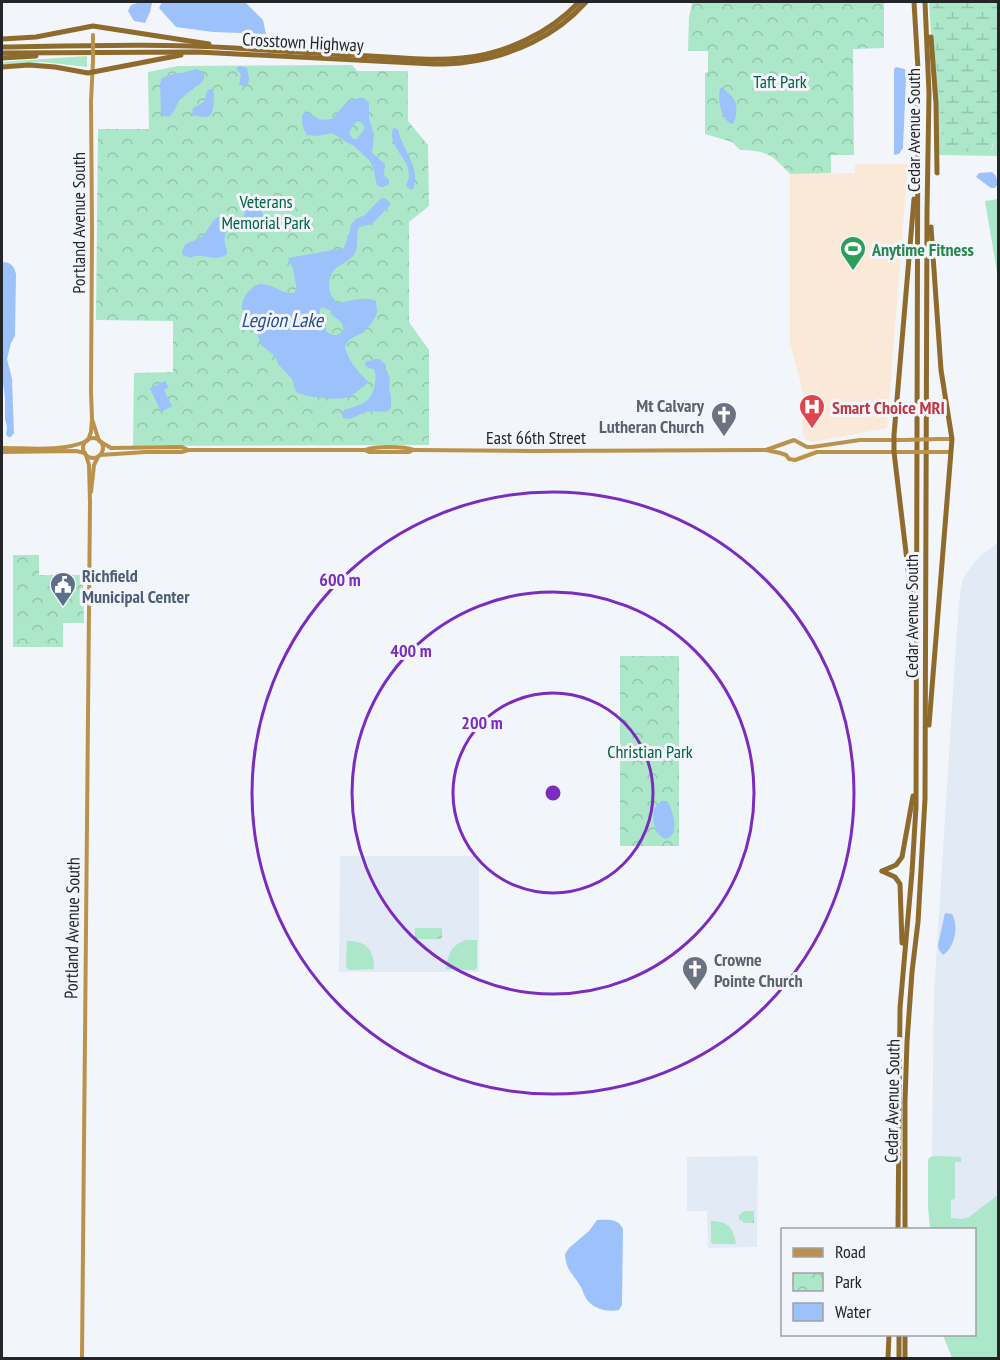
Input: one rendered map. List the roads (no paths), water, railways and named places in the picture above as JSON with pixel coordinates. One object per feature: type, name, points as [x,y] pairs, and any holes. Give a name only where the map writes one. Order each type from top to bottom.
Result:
[{"type":"highway","name":"Crosstown Highway","points":[[2,47],[174,46],[404,58],[463,58],[486,54],[542,33],[579,2]]},
{"type":"highway","name":"Crosstown Highway","points":[[2,53],[198,52],[434,64],[466,63],[498,56],[529,44],[552,32],[586,2]]},
{"type":"highway","name":"Cedar Avenue South","points":[[896,1228],[898,1053],[915,807],[918,69],[914,2]]},
{"type":"highway","name":"Cedar Avenue South","points":[[905,1228],[907,1042],[923,852],[925,747],[929,93],[926,2]]},
{"type":"highway","points":[[926,13],[931,37],[936,103],[937,173]]},
{"type":"highway","points":[[2,39],[36,37],[93,26],[234,48]]},
{"type":"highway","points":[[2,67],[29,65],[88,73],[198,52]]},
{"type":"highway","points":[[2,58],[55,53]]},
{"type":"highway","points":[[916,663],[912,603],[894,440],[917,159]]},
{"type":"highway","points":[[925,747],[928,735],[952,439],[941,370],[932,255],[928,159]]},
{"type":"highway","points":[[902,976],[901,888],[897,879],[882,872],[896,866],[902,857],[915,783]]},
{"type":"highway","points":[[888,1359],[889,1336]]},
{"type":"highway","points":[[899,1336],[899,1358]]},
{"type":"highway","points":[[905,1336],[905,1359]]},
{"type":"main road","name":"Portland Avenue South","points":[[88,441],[92,419],[90,391],[93,26]]},
{"type":"main road","name":"Portland Avenue South","points":[[92,419],[100,442]]},
{"type":"main road","points":[[94,439],[100,442],[102,450],[99,456],[92,458],[76,451],[2,450],[54,448],[76,445],[94,439]]},
{"type":"main road","points":[[951,452],[817,452],[798,460],[792,460],[786,455],[784,449],[787,443],[794,440],[812,447],[861,440],[952,439]]},
{"type":"main road","points":[[86,454],[84,445],[88,441]]},
{"type":"main road","name":"East 66th Street","points":[[100,442],[111,448],[183,447],[188,450]]},
{"type":"main road","name":"East 66th Street","points":[[766,450],[787,443]]},
{"type":"main road","points":[[802,444],[804,450],[802,457]]},
{"type":"main road","name":"East 66th Street","points":[[99,456],[188,450],[365,450],[369,448],[766,450],[786,455]]},
{"type":"main road","name":"Portland Avenue South","points":[[82,1359],[90,499],[89,465],[86,454]]},
{"type":"main road","name":"Portland Avenue South","points":[[90,499],[94,465],[99,456]]},
{"type":"water","points":[[152,2],[145,23],[134,21],[128,11],[131,5]]},
{"type":"water","points":[[162,2],[245,2],[263,20],[266,34],[213,32],[176,27],[159,8]]},
{"type":"water","points":[[237,67],[247,68],[248,85],[239,85],[241,74]]},
{"type":"water","points":[[896,67],[905,69],[906,78],[903,148],[899,154],[894,155],[894,69]]},
{"type":"water","points":[[197,69],[204,73],[202,82],[180,100],[169,117],[161,115],[160,84],[162,78]]},
{"type":"water","points":[[720,88],[736,103],[734,123],[727,121],[722,113]]},
{"type":"water","points":[[213,89],[214,99],[210,116],[192,115],[193,108],[204,102],[207,91]]},
{"type":"water","points":[[364,98],[369,103],[369,120],[374,134],[372,153],[385,164],[384,175],[389,180],[389,184],[383,187],[378,186],[376,182],[370,161],[354,146],[332,133],[307,135],[304,129],[302,120],[305,111],[319,119],[332,119],[347,102]],"holes":[[[358,121],[365,128],[357,139],[353,139],[349,133],[354,124]]]},
{"type":"water","points":[[393,128],[398,129],[413,165],[415,179],[414,188],[411,190],[406,186],[409,177],[408,170],[393,141]]},
{"type":"water","points":[[992,172],[998,184],[995,188],[991,188],[976,177],[979,173]]},
{"type":"water","name":"Legion Lake","points":[[384,198],[390,202],[390,205],[372,224],[359,227],[354,255],[335,269],[329,283],[332,297],[339,303],[362,299],[376,301],[377,312],[372,322],[364,331],[351,338],[345,348],[354,366],[368,382],[349,397],[337,399],[296,392],[292,379],[278,364],[275,356],[261,345],[254,325],[246,318],[242,308],[243,300],[254,286],[260,284],[294,293],[297,290],[293,269],[288,258],[344,248],[351,225],[356,219],[365,215],[379,200]],"holes":[[[322,307],[331,311],[331,314],[343,326],[343,332],[332,335],[326,331],[326,319],[320,315],[320,309]]]},
{"type":"water","points":[[257,206],[263,214],[260,225],[255,227],[243,223],[246,209]]},
{"type":"water","points":[[225,215],[232,219],[225,237],[227,254],[217,258],[195,256],[190,258],[183,255],[185,245],[201,237],[214,221]]},
{"type":"water","points":[[2,262],[11,265],[16,274],[15,336],[7,359],[12,379],[14,433],[11,437],[6,434],[2,375]]},
{"type":"water","points":[[380,359],[386,365],[390,378],[391,408],[386,412],[368,411],[353,418],[343,418],[344,410],[365,402],[374,390],[374,369],[368,368],[365,362]]},
{"type":"water","points":[[165,381],[169,387],[164,390],[172,406],[161,412],[150,388]]},
{"type":"water","points":[[661,801],[667,801],[673,814],[673,834],[665,839],[656,830],[653,817],[654,809]]},
{"type":"water","points":[[945,913],[952,914],[955,936],[943,955],[938,945]]},
{"type":"water","points":[[597,1220],[615,1221],[623,1229],[622,1305],[619,1310],[602,1310],[591,1304],[566,1263],[565,1254],[569,1248],[589,1231]]},
{"type":"place","name":"Anytime Fitness","points":[[853,272]]},
{"type":"place","name":"Smart Choice MRI","points":[[812,430]]},
{"type":"place","name":"Mt Calvary Lutheran Church","points":[[724,438]]},
{"type":"place","name":"Richfield Municipal Center","points":[[63,608]]},
{"type":"place","name":"Crowne Pointe Church","points":[[695,992]]},
{"type":"park label","name":"Taft Park","points":[[780,81]]},
{"type":"park label","name":"Veterans Memorial Park","points":[[266,211]]},
{"type":"park label","name":"Christian Park","points":[[650,751]]}]
